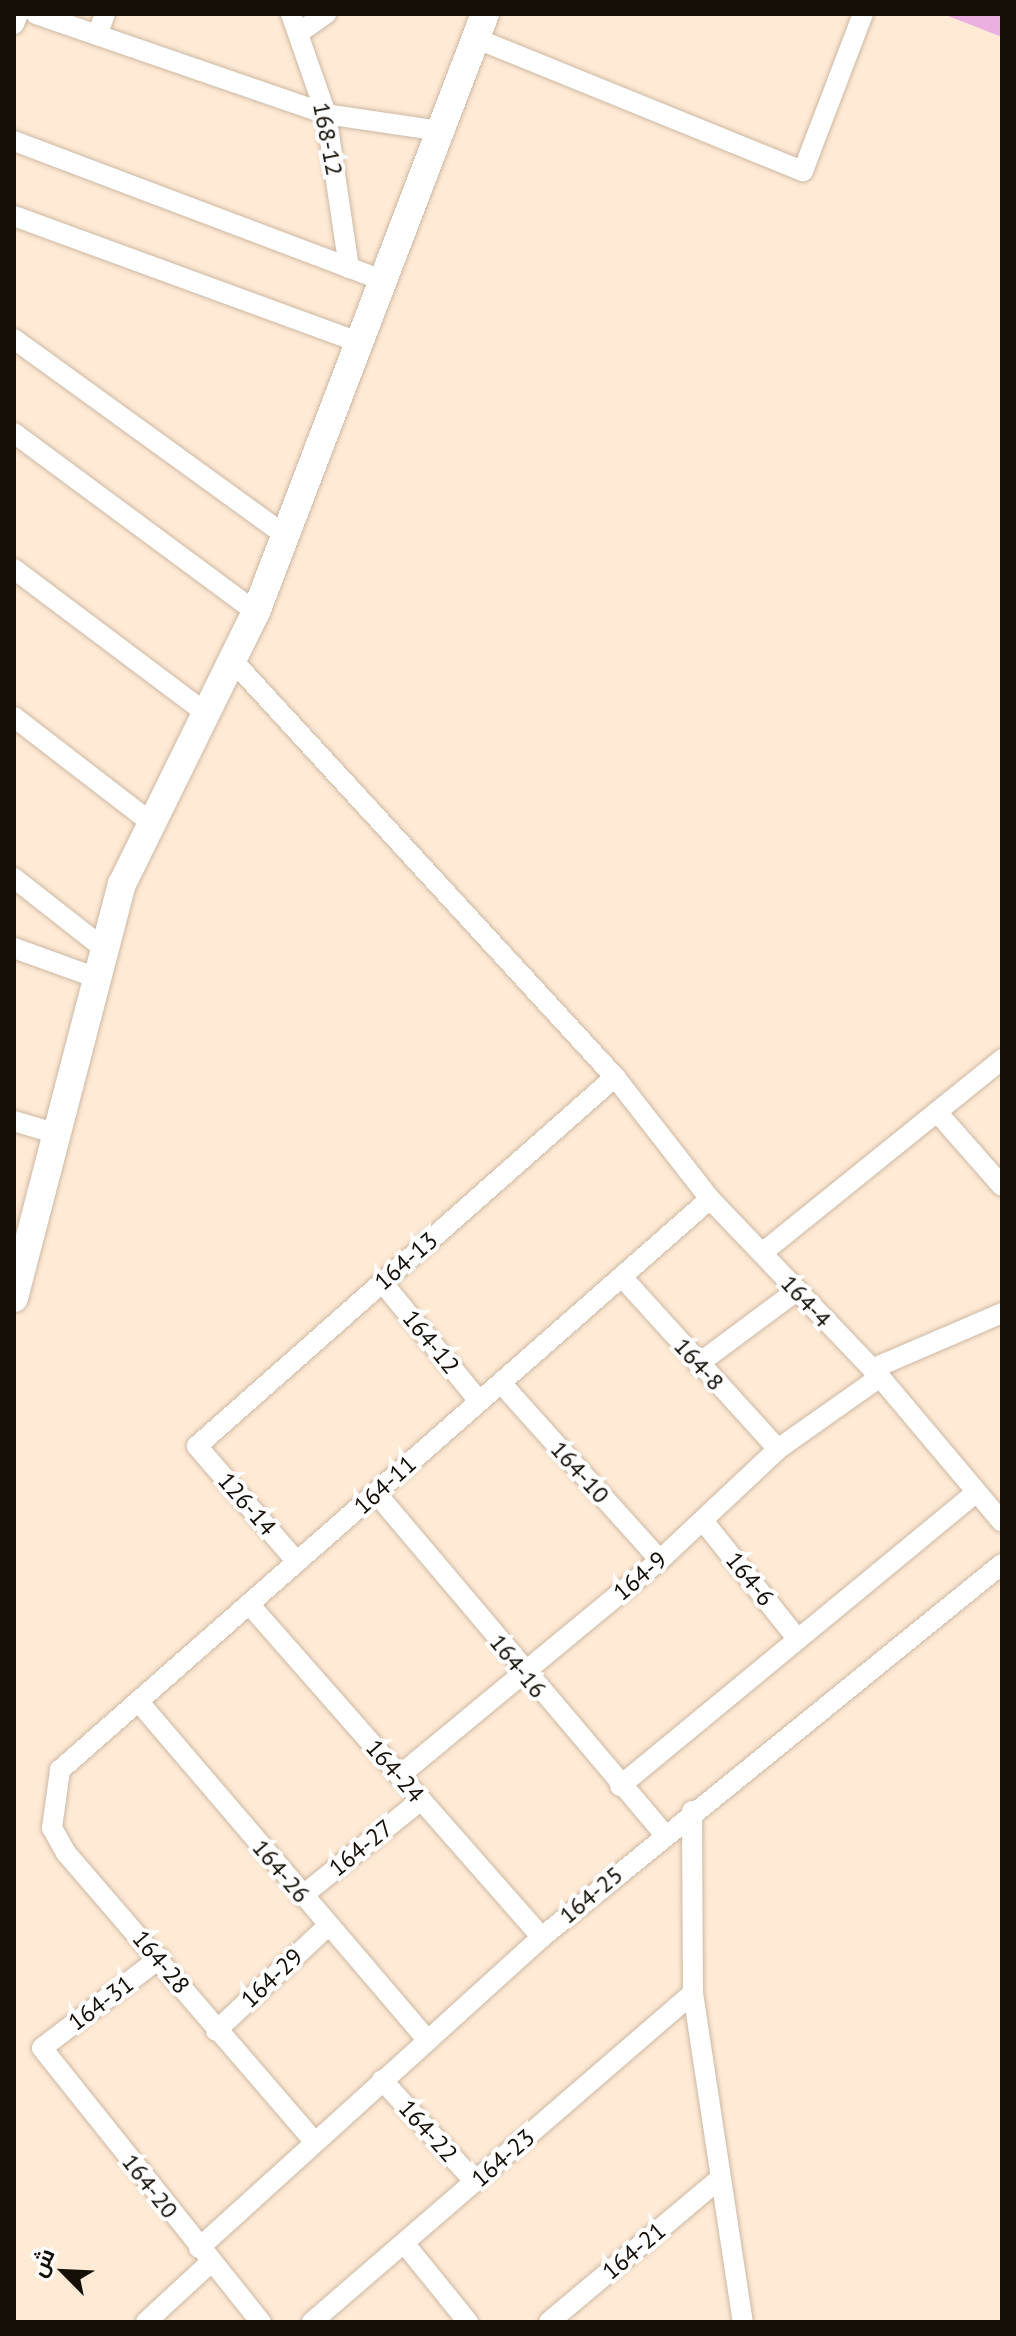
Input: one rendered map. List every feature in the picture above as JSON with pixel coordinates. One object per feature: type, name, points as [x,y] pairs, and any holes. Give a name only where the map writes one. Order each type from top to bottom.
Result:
[{"type":"street","points":[[14,24],[18,14]]},
{"type":"street","points":[[36,14],[326,114],[440,131]]},
{"type":"street","points":[[97,35],[105,14]]},
{"type":"street","points":[[296,23],[326,14]]},
{"type":"street","points":[[14,1298],[21,1246],[57,1134],[102,947],[149,821],[234,662],[256,612],[379,279],[480,26],[803,171],[863,14]]},
{"type":"street","name":"168-12","points":[[296,23],[326,114],[349,268]]},
{"type":"street","points":[[14,141],[379,279]]},
{"type":"street","points":[[14,216],[356,341]]},
{"type":"street","points":[[18,350],[283,534]]},
{"type":"street","points":[[14,433],[256,612]]},
{"type":"street","points":[[14,569],[207,714]]},
{"type":"street","name":"164-4","points":[[234,662],[615,1077],[710,1199],[795,1292],[876,1373],[1002,1522]]},
{"type":"street","points":[[14,717],[149,821]]},
{"type":"street","points":[[14,878],[102,947]]},
{"type":"street","points":[[14,948],[94,977]]},
{"type":"street","points":[[762,1253],[1002,1059]]},
{"type":"street","name":"164-13","points":[[197,1446],[615,1077]]},
{"type":"street","points":[[937,1112],[1002,1186]]},
{"type":"street","points":[[14,1121],[57,1134]]},
{"type":"street","name":"164-11","points":[[60,1770],[710,1199]]},
{"type":"street","name":"164-8","points":[[622,1277],[778,1449]]},
{"type":"street","name":"164-12","points":[[382,1282],[479,1401]]},
{"type":"street","points":[[698,1364],[795,1292]]},
{"type":"street","name":"164-9","points":[[399,1776],[660,1560],[704,1522],[778,1449],[876,1373],[1002,1313]]},
{"type":"street","name":"164-10","points":[[501,1383],[660,1560]]},
{"type":"street","name":"126-14","points":[[197,1446],[297,1562]]},
{"type":"street","name":"164-16","points":[[376,1493],[524,1673],[664,1834]]},
{"type":"street","points":[[620,1786],[795,1636],[975,1493]]},
{"type":"street","name":"164-6","points":[[704,1522],[795,1636]]},
{"type":"street","name":"164-25","points":[[146,2322],[204,2255],[313,2140],[542,1937],[692,1811],[1002,1564]]},
{"type":"street","name":"164-24","points":[[249,1604],[542,1937]]},
{"type":"street","name":"164-26","points":[[138,1701],[427,2039]]},
{"type":"street","name":"164-28","points":[[60,1770],[56,1839],[160,1958],[216,2031],[313,2140]]},
{"type":"street","name":"164-27","points":[[302,1896],[421,1800]]},
{"type":"street","points":[[692,1811],[693,1993],[718,2180],[743,2322]]},
{"type":"street","name":"164-29","points":[[216,2031],[328,1926]]},
{"type":"street","name":"164-31","points":[[42,2048],[160,1958]]},
{"type":"street","name":"164-23","points":[[312,2322],[693,1993]]},
{"type":"street","name":"164-20","points":[[42,2048],[204,2255],[261,2322]]},
{"type":"street","name":"164-22","points":[[382,2080],[475,2182]]},
{"type":"street","name":"164-21","points":[[549,2322],[718,2180]]},
{"type":"street","points":[[404,2243],[468,2322]]},
{"type":"building","points":[[943,14],[1002,14],[1002,37]]}]
